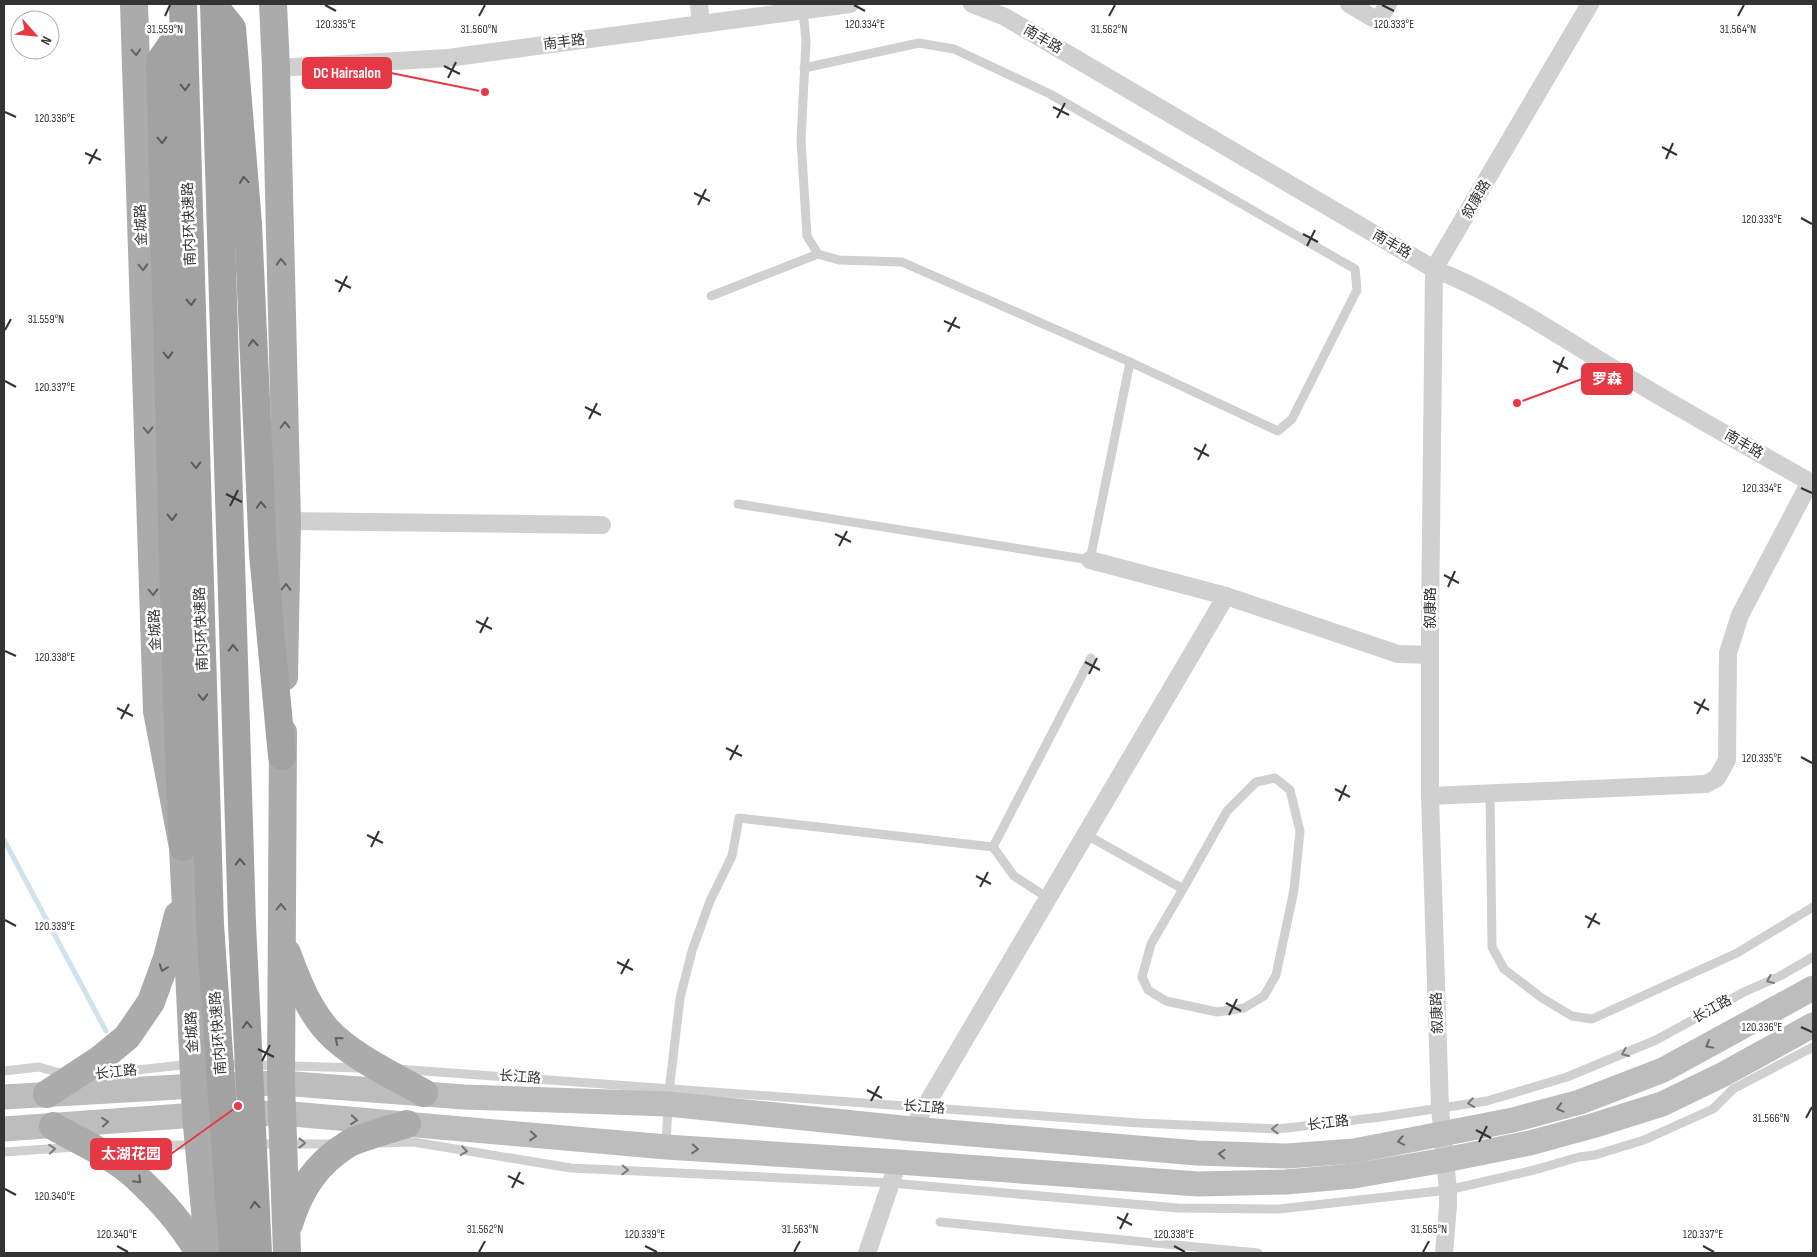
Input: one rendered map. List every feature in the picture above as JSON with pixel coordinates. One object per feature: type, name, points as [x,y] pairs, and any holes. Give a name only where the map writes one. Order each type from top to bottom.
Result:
[{"type":"highway","points":[[214,5],[232,28],[248,224],[263,554],[282,756]]},
{"type":"highway","name":"南内环快速路","points":[[214,5],[242,924],[258,1253]]},
{"type":"highway","points":[[183,16],[160,61],[177,704],[183,847]]},
{"type":"highway","name":"南内环快速路","points":[[183,16],[210,925],[233,1253]]},
{"type":"main road","name":"金城路","points":[[134,4],[157,710],[183,847],[202,1069],[196,1115],[208,1145],[209,1253]]},
{"type":"main road","points":[[273,4],[287,521],[282,756],[281,940],[281,1113],[287,1243]]},
{"type":"main road","points":[[47,1094],[99,1060],[127,1037],[151,1002],[167,958],[185,887]]},
{"type":"main road","points":[[281,940],[299,985],[328,1032],[353,1052],[424,1093]]},
{"type":"main road","name":"长江路","points":[[4,1097],[47,1094],[202,1069],[281,1074],[464,1097],[669,1096],[912,1129],[1197,1153],[1287,1156],[1354,1151],[1513,1120],[1580,1102],[1663,1070],[1813,988]]},
{"type":"main road","points":[[4,1130],[196,1115],[281,1113],[666,1148],[894,1172],[1198,1184],[1286,1182],[1354,1176],[1445,1160],[1530,1143],[1592,1126],[1662,1104],[1722,1075],[1813,1025]]},
{"type":"main road","points":[[287,1243],[295,1205],[315,1170],[349,1144],[407,1124]]},
{"type":"main road","points":[[53,1126],[105,1155],[135,1176],[190,1238],[199,1253]]},
{"type":"street","points":[[699,4],[701,24]]},
{"type":"street","name":"南丰路","points":[[276,68],[448,58],[850,4]]},
{"type":"street","name":"南丰路","points":[[972,4],[1005,17],[1434,269],[1461,279],[1494,296],[1626,377],[1812,483]]},
{"type":"street","points":[[1349,4],[1378,21],[1388,4]]},
{"type":"street","name":"叙康路","points":[[1444,1253],[1448,1190],[1440,1108],[1430,796],[1434,269],[1590,4]]},
{"type":"street","points":[[1430,796],[1706,784],[1717,778],[1727,760],[1728,653],[1740,615],[1812,483]]},
{"type":"street","points":[[287,521],[602,525]]},
{"type":"street","points":[[1090,560],[1226,596],[1398,654],[1430,655]]},
{"type":"street","points":[[912,1129],[1226,596]]},
{"type":"street","points":[[867,1253],[894,1172]]},
{"type":"lane","points":[[803,11],[806,41],[801,140],[807,236],[818,254]]},
{"type":"lane","points":[[711,296],[818,254],[839,260],[902,262],[1130,362],[1278,431],[1292,419],[1357,290],[1355,269],[1050,94],[954,49],[919,43],[804,68]]},
{"type":"lane","points":[[738,504],[1090,560],[1130,362]]},
{"type":"lane","points":[[993,847],[1091,658]]},
{"type":"lane","points":[[1275,778],[1290,790],[1300,831],[1294,890],[1276,975],[1264,996],[1244,1008],[1217,1012],[1166,1001],[1148,990],[1142,977],[1151,944],[1183,889],[1227,811],[1256,782],[1275,778]]},
{"type":"lane","points":[[1490,793],[1492,947],[1504,969],[1542,998],[1572,1016],[1592,1019],[1737,953],[1813,908]]},
{"type":"lane","points":[[666,1148],[669,1096],[682,989],[692,952],[710,901],[732,856],[739,818],[993,847],[1014,876],[1048,898]]},
{"type":"lane","points":[[1085,834],[1183,889]]},
{"type":"lane","name":"长江路","points":[[281,1074],[380,1068],[426,1070],[669,1096],[925,1108],[1139,1123],[1278,1129],[1488,1101],[1567,1077],[1656,1040],[1813,957]]},
{"type":"lane","points":[[4,1152],[118,1144],[208,1145],[413,1142],[571,1168],[894,1172],[1178,1208],[1279,1209],[1448,1190],[1534,1170],[1579,1157],[1595,1155],[1644,1140],[1713,1109],[1733,1089],[1813,1047]]},
{"type":"lane","name":"长江路","points":[[4,1072],[39,1067],[74,1077],[202,1069]]},
{"type":"lane","points":[[940,1222],[1258,1253]]},
{"type":"waterway","points":[[4,840],[106,1031]]},
{"type":"place","name":"DC Hairsalon","points":[[485,92]]},
{"type":"place","name":"罗森","points":[[1517,403]]},
{"type":"place","name":"太湖花园","points":[[238,1106]]}]
